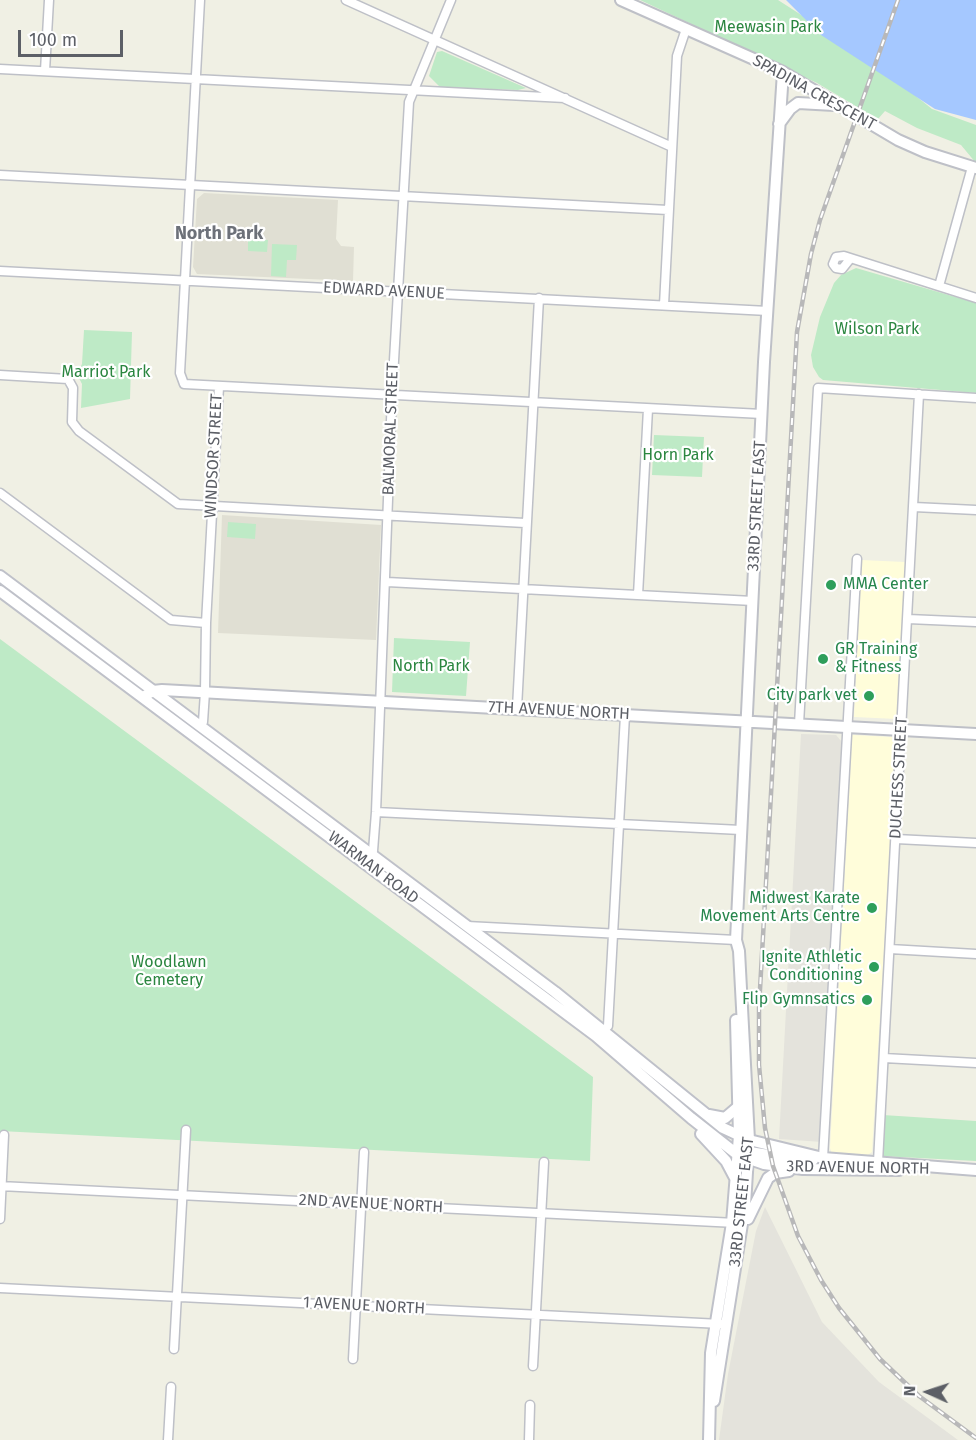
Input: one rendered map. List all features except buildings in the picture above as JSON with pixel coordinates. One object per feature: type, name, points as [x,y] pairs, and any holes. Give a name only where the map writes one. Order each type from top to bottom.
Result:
[{"type":"main road","name":"SPADINA CRESCENT","points":[[621,0],[783,72],[925,152],[974,167]]},
{"type":"main road","name":"33RD STREET EAST","points":[[710,1428],[709,1376],[715,1324],[737,1223],[745,1148],[739,951],[736,940],[762,414],[783,72]]},
{"type":"main road","points":[[778,127],[784,115],[798,103],[820,102],[843,107]]},
{"type":"main road","name":"WARMAN ROAD","points":[[0,576],[199,726],[596,1036],[682,1111],[745,1148]]},
{"type":"main road","name":"WARMAN ROAD","points":[[0,591],[369,860],[465,926],[604,1030],[745,1148]]},
{"type":"main road","points":[[143,697],[153,691]]},
{"type":"main road","name":"7TH AVENUE NORTH","points":[[153,691],[747,720],[976,734]]},
{"type":"main road","name":"33RD STREET EAST","points":[[709,1440],[741,1239],[737,1223],[736,1183],[745,1148],[739,1106],[732,946],[736,940]]},
{"type":"main road","points":[[703,1114],[724,1118],[739,1106]]},
{"type":"main road","points":[[682,1111],[726,1161],[736,1183]]},
{"type":"main road","name":"3RD AVENUE NORTH","points":[[745,1148],[823,1158],[976,1170]]},
{"type":"main road","name":"3RD AVENUE NORTH","points":[[745,1148],[773,1166],[818,1171],[944,1168]]},
{"type":"main road","points":[[741,1239],[755,1200],[768,1178],[782,1171],[818,1171]]},
{"type":"street","points":[[45,71],[50,0]]},
{"type":"street","name":"WINDSOR STREET","points":[[199,726],[203,722],[205,692],[206,623],[219,387],[190,385],[181,379],[200,0]]},
{"type":"street","points":[[346,0],[672,147]]},
{"type":"street","name":"BALMORAL STREET","points":[[369,860],[376,812],[387,582],[392,395],[409,102],[451,0]]},
{"type":"street","points":[[664,305],[677,56],[686,29]]},
{"type":"street","points":[[0,69],[565,98]]},
{"type":"street","points":[[939,286],[974,167]]},
{"type":"street","points":[[0,175],[668,210]]},
{"type":"street","points":[[850,259],[976,297]]},
{"type":"street","name":"EDWARD AVENUE","points":[[0,271],[768,311]]},
{"type":"street","points":[[517,708],[525,523],[539,298]]},
{"type":"street","points":[[0,375],[68,379],[73,388],[72,422],[79,431],[178,504],[525,523]]},
{"type":"street","points":[[219,387],[762,414]]},
{"type":"street","points":[[800,724],[818,388],[976,398]]},
{"type":"street","name":"DUCHESS STREET","points":[[878,1162],[919,394]]},
{"type":"street","points":[[638,595],[648,409]]},
{"type":"street","points":[[0,493],[171,620],[206,623]]},
{"type":"street","points":[[914,507],[976,510]]},
{"type":"street","points":[[823,1158],[857,559]]},
{"type":"street","points":[[387,582],[753,601]]},
{"type":"street","points":[[908,619],[976,622]]},
{"type":"street","points":[[604,1030],[608,1026],[625,715]]},
{"type":"street","points":[[376,812],[741,830]]},
{"type":"street","points":[[896,839],[976,843]]},
{"type":"street","points":[[465,926],[736,940]]},
{"type":"street","points":[[890,949],[976,954]]},
{"type":"street","points":[[884,1058],[976,1063]]},
{"type":"street","points":[[174,1349],[186,1130]]},
{"type":"street","points":[[0,1219],[4,1135]]},
{"type":"street","points":[[353,1359],[364,1152]]},
{"type":"street","points":[[533,1366],[544,1162]]},
{"type":"street","name":"2ND AVENUE NORTH","points":[[1,1186],[737,1223]]},
{"type":"street","name":"1 AVENUE NORTH","points":[[0,1288],[727,1324]]},
{"type":"street","points":[[168,1440],[171,1387]]},
{"type":"street","points":[[529,1440],[530,1405]]},
{"type":"shaded area","points":[[204,193],[338,200],[336,239],[341,246],[354,247],[353,281],[197,274],[193,267],[197,199]]},
{"type":"shaded area","points":[[222,515],[381,525],[376,640],[218,633]]},
{"type":"shaded area","points":[[861,560],[905,562],[897,719],[854,717]]},
{"type":"shaded area","points":[[801,734],[836,735],[842,742],[822,1142],[779,1139]]},
{"type":"shaded area","points":[[852,735],[892,737],[896,744],[872,1152],[865,1157],[832,1154],[830,1148]]},
{"type":"shaded area","points":[[765,1207],[822,1322],[879,1382],[958,1440],[719,1440],[728,1374],[756,1231]]},
{"type":"green space","name":"Meewasin Park","points":[[640,0],[778,0],[820,27],[844,49],[906,88],[932,109],[976,125],[976,163],[961,145],[917,128],[885,111],[878,119],[817,83]]},
{"type":"green space","points":[[442,51],[526,88],[518,90],[440,87],[429,76],[437,52]]},
{"type":"green space","points":[[248,239],[268,240],[267,252],[248,251]]},
{"type":"green space","points":[[272,244],[297,245],[296,260],[287,260],[286,277],[271,276]]},
{"type":"green space","name":"Wilson Park","points":[[856,268],[976,303],[976,393],[823,380],[819,377],[813,367],[811,355],[820,317],[834,283],[841,275]]},
{"type":"green space","name":"Marriot Park","points":[[84,330],[132,332],[130,399],[81,408],[82,384],[77,374],[82,364]]},
{"type":"green space","name":"Horn Park","points":[[654,435],[704,437],[702,477],[652,475]]},
{"type":"green space","points":[[228,522],[256,524],[255,539],[227,537]]},
{"type":"green space","name":"North Park","points":[[394,638],[470,642],[466,696],[392,692]]},
{"type":"green space","name":"Woodlawn Cemetery","points":[[0,639],[593,1077],[590,1161],[0,1131]]},
{"type":"green space","points":[[883,1115],[976,1121],[976,1161],[881,1156]]},
{"type":"water","points":[[786,0],[976,0],[976,120],[935,109],[821,35]]},
{"type":"railway","points":[[898,0],[820,220],[811,254],[797,332],[759,1007],[759,1065],[765,1128],[773,1166],[798,1236],[821,1280],[839,1308],[880,1359],[919,1396],[976,1438]]},
{"type":"place","name":"MMA Center","points":[[831,585]]},
{"type":"place","name":"GR Training & Fitness","points":[[823,659]]},
{"type":"place","name":"City park vet","points":[[869,696]]},
{"type":"place","name":"Midwest Karate Movement Arts Centre","points":[[872,908]]},
{"type":"place","name":"Ignite Athletic Conditioning","points":[[874,967]]},
{"type":"place","name":"Flip Gymnsatics","points":[[867,1000]]},
{"type":"district","name":"North Park","points":[[219,234]]}]
